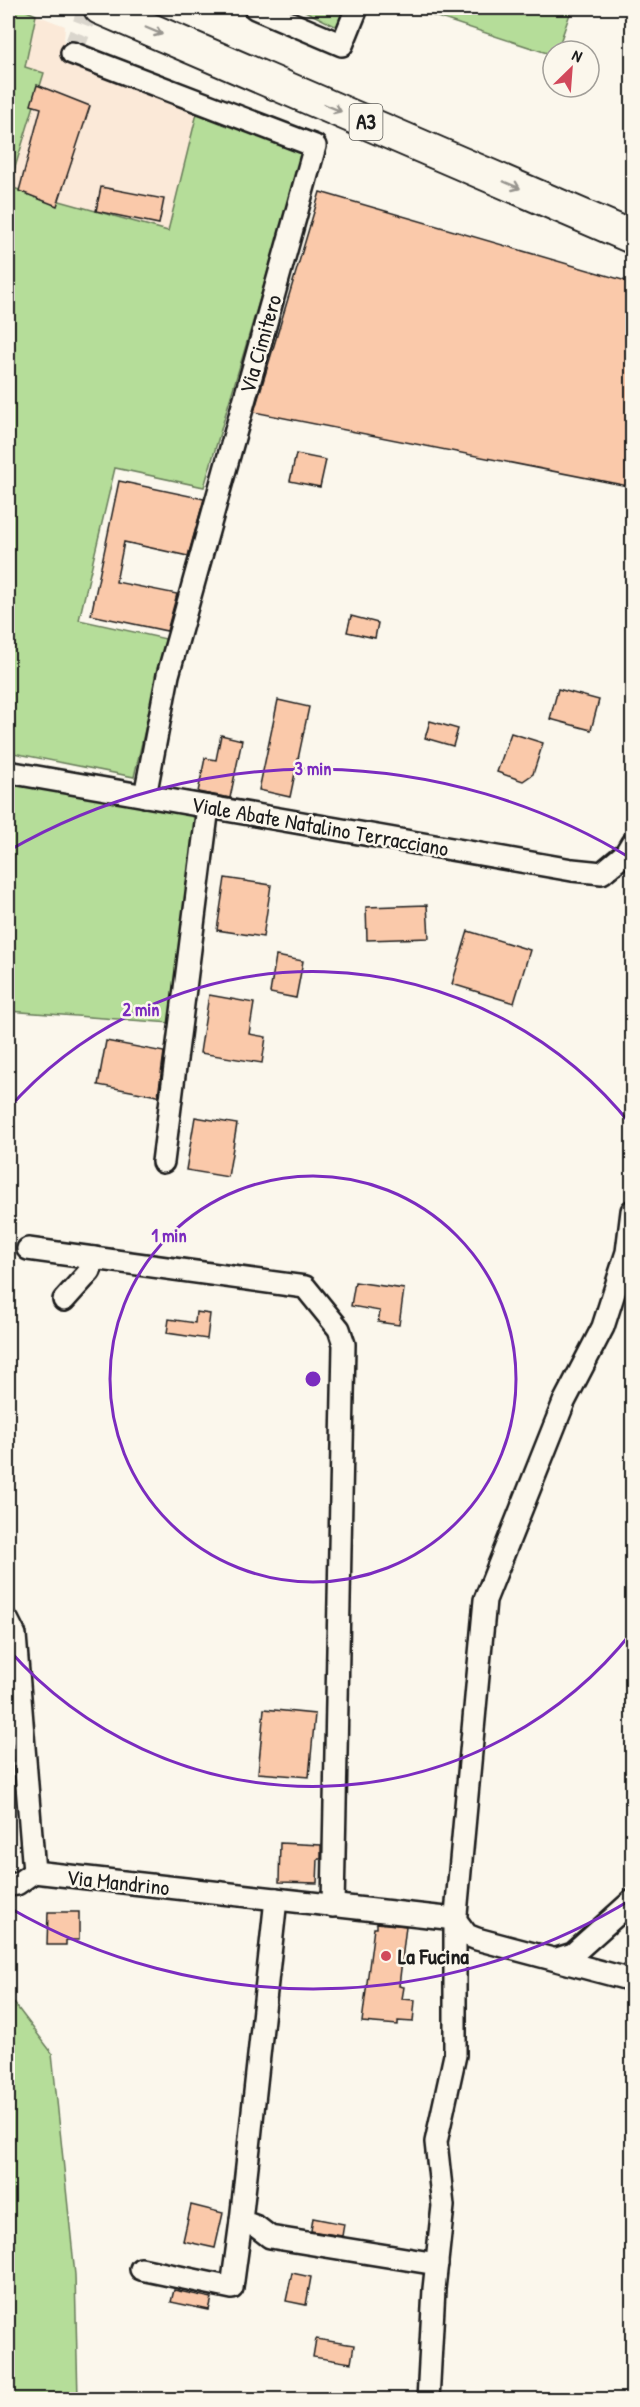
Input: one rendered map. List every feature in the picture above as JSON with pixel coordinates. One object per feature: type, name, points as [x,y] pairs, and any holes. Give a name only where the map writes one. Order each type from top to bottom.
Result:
[{"type":"highway","name":"A3","points":[[100,8],[633,237]]},
{"type":"highway","name":"A3","points":[[155,8],[633,213]]},
{"type":"street","points":[[255,8],[342,45],[357,8]]},
{"type":"street","name":"Via Cimitero","points":[[72,53],[315,146],[168,675],[145,796]]},
{"type":"street","name":"Viale Abate Natalino Terracciano","points":[[8,772],[572,870],[602,873],[630,856]]},
{"type":"street","points":[[163,1162],[208,807]]},
{"type":"street","points":[[428,2400],[443,2206],[436,2142],[455,2055],[455,1919],[485,1600],[564,1402],[603,1327],[627,1252],[633,1211]]},
{"type":"street","points":[[28,1249],[305,1287],[339,1329],[344,1344],[333,1906]]},
{"type":"street","points":[[64,1300],[90,1271],[94,1258]]},
{"type":"street","name":"Via Mandrino","points":[[8,1621],[15,1635],[34,1872],[455,1919]]},
{"type":"street","points":[[8,1885],[18,1884],[34,1872]]},
{"type":"street","points":[[141,2269],[232,2288],[276,1899]]},
{"type":"street","points":[[557,1959],[573,1954],[633,1901]]},
{"type":"street","points":[[455,1919],[467,1935],[477,1939],[633,1980]]},
{"type":"street","points":[[241,2221],[256,2227],[270,2237],[437,2264]]},
{"type":"shaded area","points":[[36,15],[65,26],[63,58],[198,109],[169,231],[9,187],[43,73],[25,67]]},
{"type":"green space","points":[[8,8],[20,8],[36,15],[25,67],[44,73],[9,187],[168,231],[198,109],[303,153],[204,487],[115,468],[79,620],[166,639],[134,777],[8,752]]},
{"type":"green space","points":[[299,8],[343,8],[337,27]]},
{"type":"green space","points":[[410,8],[572,8],[561,39],[541,39],[541,51]]},
{"type":"green space","points":[[8,781],[199,815],[171,1023],[8,1011]]},
{"type":"green space","points":[[8,1995],[52,2053],[75,2275],[78,2399],[8,2399]]},
{"type":"building","points":[[37,85],[90,106],[57,206],[19,191],[41,108],[31,105]]},
{"type":"building","points":[[101,187],[164,199],[159,224],[96,211]]},
{"type":"building","points":[[320,192],[633,283],[633,487],[254,412]]},
{"type":"building","points":[[296,454],[326,460],[320,487],[290,481]]},
{"type":"building","points":[[119,481],[204,499],[188,556],[124,542],[116,582],[177,594],[167,631],[91,615]]},
{"type":"building","points":[[351,616],[378,623],[375,638],[347,632]]},
{"type":"building","points":[[558,689],[599,700],[591,730],[550,719]]},
{"type":"building","points":[[278,700],[309,707],[290,797],[259,790]]},
{"type":"building","points":[[430,721],[458,729],[453,746],[425,738]]},
{"type":"building","points":[[511,733],[543,743],[533,774],[523,781],[497,772]]},
{"type":"building","points":[[221,735],[242,740],[230,798],[198,792],[205,758],[216,760]]},
{"type":"building","points":[[225,878],[271,885],[263,937],[217,930]]},
{"type":"building","points":[[427,905],[429,938],[367,940],[366,907]]},
{"type":"building","points":[[468,931],[530,950],[514,1003],[452,984]]},
{"type":"building","points":[[276,956],[303,961],[296,998],[270,993]]},
{"type":"building","points":[[209,995],[254,1003],[249,1034],[266,1037],[262,1063],[200,1053]]},
{"type":"building","points":[[106,1041],[164,1052],[158,1096],[98,1085]]},
{"type":"building","points":[[195,1117],[237,1124],[228,1177],[186,1170]]},
{"type":"building","points":[[355,1282],[404,1289],[399,1325],[378,1322],[380,1311],[351,1306]]},
{"type":"building","points":[[196,1312],[210,1314],[207,1339],[167,1333],[169,1319],[195,1323]]},
{"type":"building","points":[[264,1709],[315,1714],[309,1777],[258,1773]]},
{"type":"building","points":[[280,1843],[321,1845],[317,1883],[279,1882]]},
{"type":"building","points":[[48,1912],[79,1912],[79,1940],[66,1940],[66,1945],[47,1945]]},
{"type":"building","points":[[377,1923],[406,1926],[399,1986],[404,1987],[402,1999],[415,2000],[413,2022],[398,2021],[398,2025],[362,2022],[374,1928],[377,1928]]},
{"type":"building","points":[[191,2205],[223,2213],[215,2248],[183,2241]]},
{"type":"building","points":[[313,2218],[344,2224],[342,2236],[311,2231]]},
{"type":"building","points":[[292,2273],[311,2277],[306,2305],[286,2301]]},
{"type":"building","points":[[174,2290],[212,2298],[209,2310],[171,2302]]},
{"type":"building","points":[[316,2339],[354,2345],[351,2363],[313,2357]]},
{"type":"tunnel","points":[[72,53],[89,8]]},
{"type":"place","name":"La Fucina","points":[[386,1956]]}]
